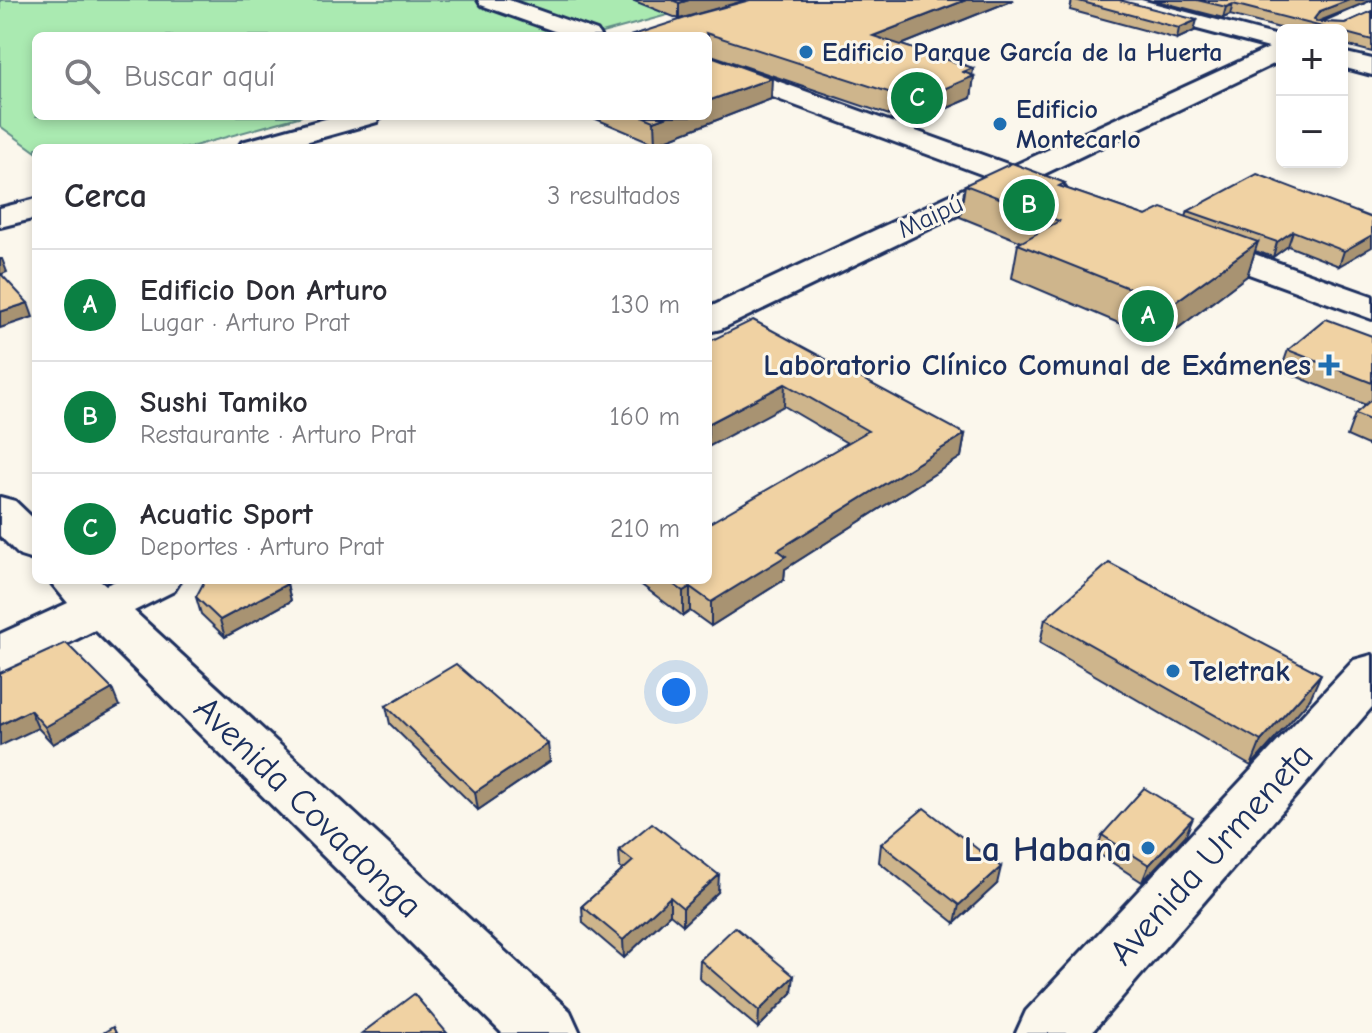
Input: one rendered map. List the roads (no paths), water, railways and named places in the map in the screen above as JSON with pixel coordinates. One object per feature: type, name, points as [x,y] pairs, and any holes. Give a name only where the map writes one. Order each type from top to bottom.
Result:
[{"type":"street","points":[[489,0],[578,32]]},
{"type":"street","points":[[1115,0],[1276,42]]},
{"type":"street","points":[[1339,24],[1372,8]]},
{"type":"street","name":"Maipú","points":[[712,319],[1276,54]]},
{"type":"street","points":[[1348,61],[1372,67]]},
{"type":"street","points":[[712,65],[1073,198]]},
{"type":"street","points":[[266,144],[353,120]]},
{"type":"street","points":[[0,218],[32,209]]},
{"type":"street","points":[[1163,231],[1372,308]]},
{"type":"street","points":[[0,511],[32,542]]},
{"type":"street","points":[[0,655],[86,594],[137,584]]},
{"type":"street","name":"Avenida Covadonga","points":[[86,594],[547,1033]]},
{"type":"street","name":"Avenida Urmeneta","points":[[1049,1033],[1372,673]]},
{"type":"place","name":"Edificio Parque García de la Huerta","points":[[806,52]]},
{"type":"place","name":"Acuatic Sport","points":[[917,98]]},
{"type":"place","name":"Edificio Montecarlo","points":[[1000,124]]},
{"type":"place","name":"Sushi Tamiko","points":[[1029,205]]},
{"type":"place","name":"Edificio Don Arturo","points":[[1148,316]]},
{"type":"place","name":"Laboratorio Clínico Comunal de Exámenes","points":[[1329,365]]},
{"type":"place","name":"Teletrak","points":[[1173,671]]},
{"type":"place","name":"La Habana","points":[[1148,848]]}]
